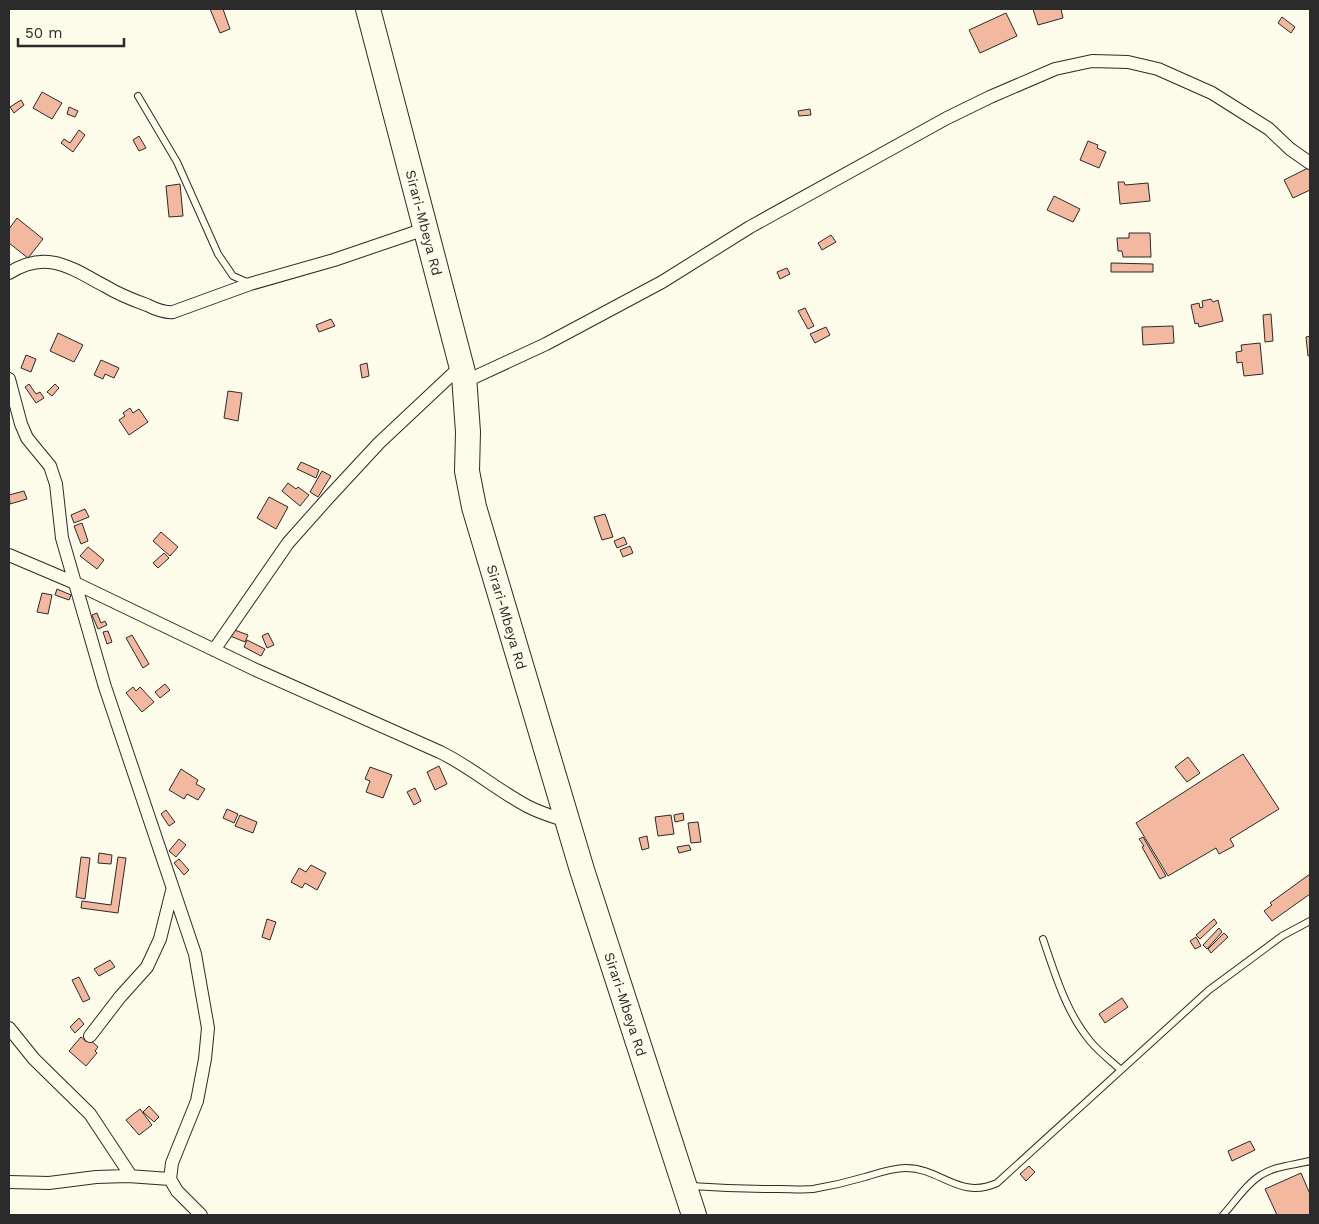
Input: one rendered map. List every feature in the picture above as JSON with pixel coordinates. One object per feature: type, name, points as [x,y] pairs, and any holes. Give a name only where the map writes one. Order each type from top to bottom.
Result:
[{"type":"highway","name":"Sirari-Mbeya Rd","points":[[368,9],[462,374],[468,432],[467,471],[474,507],[567,821],[694,1215]]},
{"type":"street","points":[[214,650],[295,536],[379,443],[462,374],[546,344],[662,282],[750,227],[946,118],[990,97],[1055,69],[1092,61],[1128,62],[1158,68],[1212,93],[1269,129],[1290,149],[1310,163]]},
{"type":"street","points":[[9,273],[17,268],[39,262],[58,263],[72,267],[137,302],[167,312],[185,308],[250,284],[334,260],[425,229]]},
{"type":"street","points":[[9,379],[21,424],[27,438],[50,466],[56,484],[62,538],[104,687],[195,954],[208,1028],[205,1059],[197,1102],[172,1164],[170,1179],[177,1191],[201,1215]]},
{"type":"street","points":[[9,555],[75,583],[214,650],[440,752],[462,763],[526,806],[567,821]]},
{"type":"street","points":[[90,1036],[120,997],[147,967],[160,939],[172,890]]},
{"type":"street","points":[[9,1028],[34,1059],[90,1114],[131,1176]]},
{"type":"street","points":[[9,1182],[49,1183],[96,1177],[131,1176],[170,1179]]},
{"type":"lane","points":[[138,96],[178,162],[218,254],[233,276],[250,284]]},
{"type":"lane","points":[[685,1186],[735,1189],[811,1189],[847,1183],[895,1169],[906,1168],[932,1174],[957,1185],[976,1189],[986,1188],[997,1183],[1209,990],[1282,936],[1310,921]]},
{"type":"lane","points":[[1043,939],[1057,980],[1080,1028],[1092,1043],[1121,1070]]},
{"type":"lane","points":[[1223,1215],[1251,1182],[1260,1175],[1272,1170],[1310,1161]]},
{"type":"building","points":[[210,9],[223,9],[230,29],[220,33]]},
{"type":"building","points":[[1033,9],[1061,9],[1063,18],[1038,25]]},
{"type":"building","points":[[1006,13],[1017,36],[980,53],[969,30]]},
{"type":"building","points":[[1282,17],[1295,27],[1291,33],[1278,23]]},
{"type":"building","points":[[42,92],[62,103],[52,119],[33,108]]},
{"type":"building","points":[[21,100],[24,105],[14,113],[10,107]]},
{"type":"building","points":[[69,107],[78,111],[75,117],[67,114]]},
{"type":"building","points":[[810,109],[811,115],[799,116],[798,111]]},
{"type":"building","points":[[79,130],[85,135],[73,152],[61,143],[64,139],[70,143]]},
{"type":"building","points":[[139,136],[146,148],[139,151],[133,140]]},
{"type":"building","points":[[1088,141],[1098,145],[1097,148],[1106,152],[1099,168],[1080,160]]},
{"type":"building","points":[[1310,167],[1310,190],[1293,198],[1284,180]]},
{"type":"building","points":[[1118,182],[1124,182],[1125,185],[1148,183],[1150,201],[1120,204]]},
{"type":"building","points":[[180,184],[183,216],[169,217],[166,186]]},
{"type":"building","points":[[1054,196],[1080,209],[1073,222],[1047,210]]},
{"type":"building","points":[[17,218],[43,239],[28,258],[9,243],[9,229]]},
{"type":"building","points":[[1129,233],[1150,233],[1151,257],[1123,257],[1122,251],[1118,251],[1117,238],[1129,238]]},
{"type":"building","points":[[831,235],[836,242],[822,250],[818,243]]},
{"type":"building","points":[[1111,263],[1153,264],[1153,272],[1111,272]]},
{"type":"building","points":[[787,268],[790,274],[780,279],[777,272]]},
{"type":"building","points":[[1211,299],[1213,302],[1218,300],[1223,321],[1199,327],[1198,323],[1195,324],[1191,305],[1199,303],[1200,308],[1203,307],[1202,301]]},
{"type":"building","points":[[805,308],[814,326],[808,329],[798,311]]},
{"type":"building","points":[[1271,314],[1273,341],[1265,342],[1263,315]]},
{"type":"building","points":[[331,319],[335,326],[319,332],[316,325]]},
{"type":"building","points":[[1173,326],[1174,343],[1143,345],[1142,327]]},
{"type":"building","points":[[826,327],[830,335],[815,343],[810,334]]},
{"type":"building","points":[[58,333],[83,345],[74,362],[50,351]]},
{"type":"building","points":[[1310,336],[1310,355],[1308,356],[1306,337]]},
{"type":"building","points":[[1260,343],[1263,374],[1244,376],[1242,362],[1237,363],[1236,352],[1242,351],[1241,345]]},
{"type":"building","points":[[26,355],[36,359],[31,372],[21,368]]},
{"type":"building","points":[[101,360],[119,368],[114,378],[105,374],[103,379],[94,375]]},
{"type":"building","points":[[367,363],[369,376],[362,378],[360,365]]},
{"type":"building","points":[[29,384],[36,394],[40,392],[44,398],[36,403],[25,387]]},
{"type":"building","points":[[55,384],[59,388],[52,396],[47,392]]},
{"type":"building","points":[[228,391],[242,393],[238,421],[224,418]]},
{"type":"building","points":[[130,408],[133,413],[139,409],[148,422],[129,435],[119,420],[125,416],[123,413]]},
{"type":"building","points":[[301,462],[319,470],[316,478],[297,469]]},
{"type":"building","points":[[322,471],[331,476],[318,497],[310,492]]},
{"type":"building","points":[[288,483],[309,495],[300,506],[282,491]]},
{"type":"building","points":[[24,491],[27,499],[10,504],[9,495]]},
{"type":"building","points":[[269,497],[288,507],[276,529],[257,518]]},
{"type":"building","points":[[85,509],[89,517],[74,523],[71,515]]},
{"type":"building","points":[[605,514],[613,537],[602,540],[594,517]]},
{"type":"building","points":[[82,523],[88,541],[81,544],[74,526]]},
{"type":"building","points":[[161,532],[178,547],[170,556],[153,541]]},
{"type":"building","points":[[624,537],[627,544],[617,548],[614,541]]},
{"type":"building","points":[[630,546],[633,553],[623,557],[620,550]]},
{"type":"building","points":[[88,547],[104,560],[97,569],[80,556]]},
{"type":"building","points":[[164,553],[169,558],[158,568],[153,563]]},
{"type":"building","points":[[57,589],[71,595],[69,600],[55,595]]},
{"type":"building","points":[[42,593],[52,595],[48,614],[37,612]]},
{"type":"building","points":[[97,613],[101,623],[105,621],[107,625],[98,629],[92,615]]},
{"type":"building","points":[[232,629],[248,635],[245,642],[230,636]]},
{"type":"building","points":[[108,631],[112,642],[107,644],[103,632]]},
{"type":"building","points":[[268,633],[274,645],[267,648],[262,636]]},
{"type":"building","points":[[132,635],[149,664],[143,668],[126,638]]},
{"type":"building","points":[[247,640],[265,649],[261,656],[244,647]]},
{"type":"building","points":[[165,684],[170,690],[160,698],[155,692]]},
{"type":"building","points":[[133,687],[136,691],[140,687],[154,702],[142,712],[126,693]]},
{"type":"building","points":[[1243,754],[1279,809],[1230,839],[1234,846],[1219,854],[1216,848],[1168,876],[1136,823]]},
{"type":"building","points":[[1188,757],[1200,773],[1187,782],[1175,767]]},
{"type":"building","points":[[439,766],[447,784],[435,790],[427,772]]},
{"type":"building","points":[[370,767],[392,775],[383,798],[366,792],[370,781],[365,779]]},
{"type":"building","points":[[181,769],[198,780],[196,784],[205,789],[198,800],[187,794],[184,799],[169,790]]},
{"type":"building","points":[[415,788],[421,801],[414,805],[407,792]]},
{"type":"building","points":[[227,809],[238,814],[234,823],[223,818]]},
{"type":"building","points":[[166,810],[175,822],[169,826],[161,814]]},
{"type":"building","points":[[683,813],[684,820],[675,822],[674,815]]},
{"type":"building","points":[[240,815],[257,822],[253,833],[235,826]]},
{"type":"building","points":[[671,815],[674,834],[658,836],[655,817]]},
{"type":"building","points":[[698,822],[701,842],[691,843],[688,823]]},
{"type":"building","points":[[647,836],[649,848],[642,850],[639,838]]},
{"type":"building","points":[[1143,837],[1166,876],[1160,879],[1142,847],[1144,846],[1139,839]]},
{"type":"building","points":[[179,839],[186,845],[176,857],[169,851]]},
{"type":"building","points":[[689,845],[691,850],[679,853],[677,847]]},
{"type":"building","points":[[99,853],[112,855],[111,864],[98,863]]},
{"type":"building","points":[[81,857],[90,858],[85,899],[76,897]]},
{"type":"building","points":[[118,857],[126,858],[118,913],[81,908],[82,901],[111,905]]},
{"type":"building","points":[[179,859],[189,870],[184,875],[174,863]]},
{"type":"building","points":[[311,865],[326,873],[317,890],[305,883],[302,888],[291,882],[299,868],[306,872]]},
{"type":"building","points":[[1310,874],[1310,894],[1272,921],[1264,911],[1272,905],[1270,903]]},
{"type":"building","points":[[267,919],[276,922],[270,940],[262,937]]},
{"type":"building","points":[[1214,919],[1217,923],[1200,939],[1196,935]]},
{"type":"building","points":[[1219,928],[1222,932],[1207,949],[1203,945]]},
{"type":"building","points":[[1224,933],[1228,937],[1211,953],[1208,949]]},
{"type":"building","points":[[1196,937],[1201,946],[1195,949],[1190,941]]},
{"type":"building","points":[[110,960],[115,967],[99,976],[94,969]]},
{"type":"building","points":[[79,977],[90,999],[83,1002],[72,980]]},
{"type":"building","points":[[1122,998],[1128,1007],[1105,1023],[1099,1014]]},
{"type":"building","points":[[79,1018],[84,1024],[75,1033],[70,1027]]},
{"type":"building","points":[[81,1037],[87,1042],[89,1039],[98,1047],[95,1051],[97,1053],[86,1066],[69,1051]]},
{"type":"building","points":[[149,1106],[159,1117],[154,1122],[143,1112]]},
{"type":"building","points":[[140,1109],[152,1125],[139,1135],[126,1120]]},
{"type":"building","points":[[1250,1141],[1255,1150],[1232,1161],[1228,1151]]},
{"type":"building","points":[[1029,1166],[1035,1172],[1026,1181],[1020,1174]]},
{"type":"building","points":[[1301,1173],[1310,1194],[1310,1215],[1277,1215],[1265,1189]]}]
